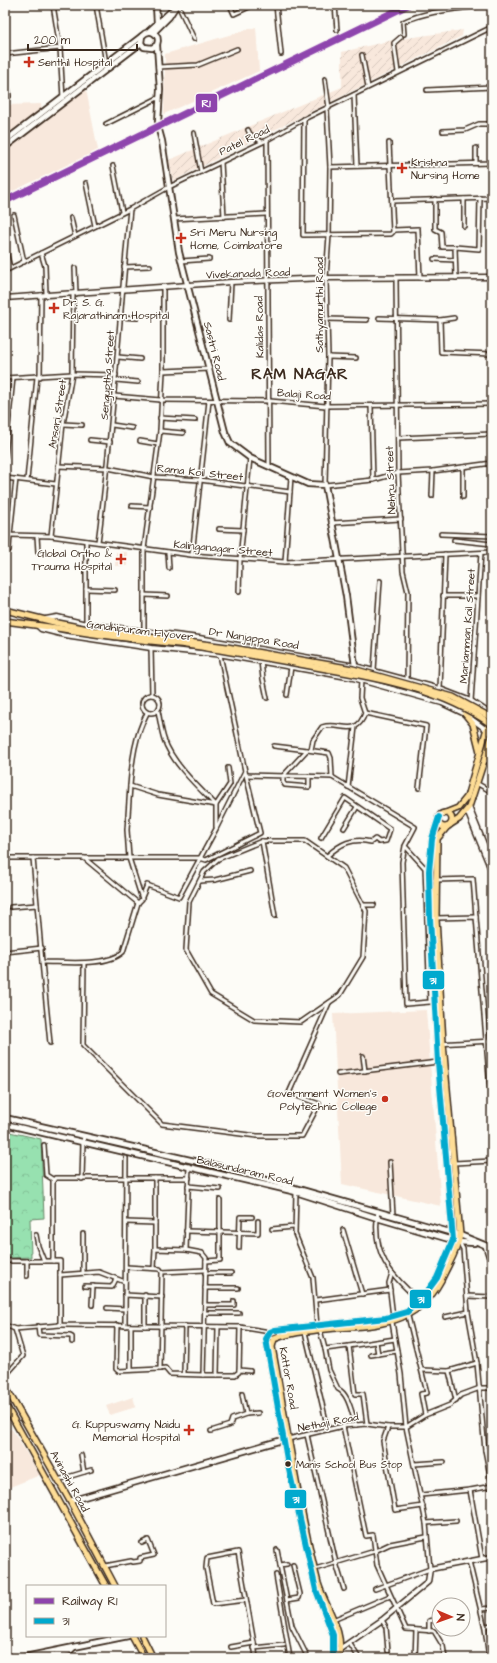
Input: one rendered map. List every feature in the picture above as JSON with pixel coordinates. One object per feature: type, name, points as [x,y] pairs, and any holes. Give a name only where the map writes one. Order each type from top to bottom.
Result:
[{"type":"main road","points":[[141,43],[144,47],[149,49],[155,58],[158,98],[157,123],[160,111],[158,39],[154,28],[154,5]]},
{"type":"main road","points":[[5,141],[63,98],[106,63],[169,17],[177,6]]},
{"type":"main road","points":[[5,147],[141,43],[142,36]]},
{"type":"main road","points":[[149,49],[157,45]]},
{"type":"main road","name":"Sastri Road","points":[[158,131],[165,160],[181,261],[225,432],[230,443],[250,458],[291,477],[308,484],[325,485]]},
{"type":"main road","name":"Sathyamurthi Road","points":[[325,485],[349,613],[355,666],[360,680]]},
{"type":"main road","name":"Dr Nanjappa Road","points":[[5,610],[46,619]]},
{"type":"main road","name":"Gandhipuram Flyover","points":[[46,619],[57,626],[91,634],[226,651],[369,677],[452,702],[492,725]]},
{"type":"main road","name":"Dr Nanjappa Road","points":[[5,621],[37,624]]},
{"type":"main road","name":"Gandhipuram Flyover","points":[[37,624],[227,647],[358,671],[453,697],[492,714]]},
{"type":"main road","points":[[465,714],[473,724],[480,754]]},
{"type":"main road","points":[[457,1234],[430,918],[432,839],[441,815],[458,808],[466,797],[480,754],[486,729],[492,714]]},
{"type":"main road","points":[[457,1234],[447,1179],[438,1062],[440,1043],[436,918],[437,839],[449,825],[468,809],[485,761],[490,752],[492,735]]},
{"type":"main road","points":[[441,815],[450,816],[449,825]]},
{"type":"main road","points":[[441,815],[439,825],[449,825]]},
{"type":"main road","name":"Balasundaram Road","points":[[5,1118],[221,1167],[457,1234],[492,1248]]},
{"type":"main road","name":"Balasundaram Road","points":[[5,1124],[296,1192],[376,1218],[456,1241],[478,1243]]},
{"type":"main road","name":"Kattor Road","points":[[333,1658],[333,1635],[316,1590],[304,1543],[282,1440],[266,1339],[270,1332],[392,1320],[408,1316],[421,1302],[437,1278],[456,1241],[457,1234]]},
{"type":"main road","name":"Kattor Road","points":[[392,1320],[421,1302]]},
{"type":"main road","name":"Kattor Road","points":[[319,1328],[277,1338],[273,1342],[272,1347],[315,1569],[320,1589],[338,1634],[340,1649]]},
{"type":"main road","name":"Avinashi Road","points":[[5,1386],[70,1501],[114,1585]]},
{"type":"main road","name":"Avinashi Road","points":[[5,1404],[105,1585]]},
{"type":"main road","name":"Nethaji Road","points":[[70,1501],[282,1440]]},
{"type":"main road","points":[[20,1658],[123,1637]]},
{"type":"main road","points":[[133,1637],[144,1658]]},
{"type":"main road","points":[[142,1637],[153,1658]]},
{"type":"main road","points":[[47,1658],[70,1651],[73,1648]]},
{"type":"main road","points":[[338,1658],[340,1649]]},
{"type":"street","points":[[53,5],[60,48],[63,98]]},
{"type":"street","points":[[96,5],[106,63]]},
{"type":"street","points":[[230,5],[234,14],[249,7]]},
{"type":"street","points":[[276,5],[281,54]]},
{"type":"street","points":[[335,5],[337,30]]},
{"type":"street","points":[[404,34],[403,22],[408,19],[428,14],[487,5]]},
{"type":"street","points":[[177,6],[194,39]]},
{"type":"street","name":"Patel Road","points":[[5,271],[169,187],[266,140],[304,119],[492,27]]},
{"type":"street","points":[[398,72],[394,43],[401,37]]},
{"type":"street","points":[[5,54],[60,48]]},
{"type":"street","points":[[158,67],[198,65],[237,49]]},
{"type":"street","points":[[362,55],[368,87]]},
{"type":"street","points":[[5,63],[9,96]]},
{"type":"street","name":"Sathyamurthi Road","points":[[325,79],[328,108],[330,167],[330,235],[326,278],[328,357],[325,485]]},
{"type":"street","points":[[427,90],[492,87]]},
{"type":"street","points":[[354,94],[357,166]]},
{"type":"street","points":[[106,124],[158,98]]},
{"type":"street","points":[[304,119],[303,235],[391,234],[394,230],[418,229],[420,278]]},
{"type":"street","points":[[443,131],[465,130],[479,124],[492,124]]},
{"type":"street","points":[[248,130],[250,134],[262,142]]},
{"type":"street","points":[[194,133],[201,172]]},
{"type":"street","name":"Kalidas Road","points":[[266,140],[270,401],[269,466]]},
{"type":"street","points":[[389,143],[394,230]]},
{"type":"street","points":[[476,148],[476,163]]},
{"type":"street","points":[[221,162],[224,216]]},
{"type":"street","points":[[330,167],[492,163]]},
{"type":"street","points":[[113,166],[122,212]]},
{"type":"street","points":[[86,183],[95,226]]},
{"type":"street","points":[[436,199],[435,229],[441,232],[442,247],[479,248],[480,198]]},
{"type":"street","points":[[393,201],[492,198]]},
{"type":"street","points":[[464,199],[464,226]]},
{"type":"street","name":"Senguptha Street","points":[[98,542],[108,468],[130,208]]},
{"type":"street","points":[[174,219],[266,214]]},
{"type":"street","points":[[14,215],[24,262]]},
{"type":"street","points":[[71,218],[75,236]]},
{"type":"street","points":[[5,247],[10,268]]},
{"type":"street","points":[[455,247],[456,278]]},
{"type":"street","name":"Ansari Street","points":[[27,480],[38,377],[44,295],[45,266],[41,253]]},
{"type":"street","points":[[181,261],[208,259]]},
{"type":"street","points":[[434,259],[455,260]]},
{"type":"street","points":[[124,267],[150,266]]},
{"type":"street","name":"Ansari Street","points":[[51,536],[63,424],[72,374],[75,268]]},
{"type":"street","name":"Vivekanada Road","points":[[5,298],[231,282],[326,278],[396,279],[492,277]]},
{"type":"street","name":"Nehru Street","points":[[396,279],[398,473],[403,571],[408,592],[407,679]]},
{"type":"street","points":[[229,320],[231,282]]},
{"type":"street","points":[[144,632],[144,549],[160,431],[164,371],[163,287]]},
{"type":"street","points":[[120,317],[136,318]]},
{"type":"street","points":[[379,318],[440,320],[454,318]]},
{"type":"street","points":[[327,319],[367,320]]},
{"type":"street","points":[[440,320],[441,352],[492,354]]},
{"type":"street","points":[[118,357],[140,359]]},
{"type":"street","points":[[328,357],[356,358]]},
{"type":"street","points":[[164,371],[210,369]]},
{"type":"street","points":[[5,378],[72,374],[116,375]]},
{"type":"street","points":[[5,456],[13,378]]},
{"type":"street","points":[[116,380],[138,382]]},
{"type":"street","name":"Balaji Road","points":[[114,396],[161,400],[270,401],[326,406],[492,404]]},
{"type":"street","points":[[192,555],[209,401]]},
{"type":"street","points":[[371,406],[373,480]]},
{"type":"street","points":[[160,418],[195,420]]},
{"type":"street","points":[[63,424],[82,425]]},
{"type":"street","points":[[112,424],[132,428]]},
{"type":"street","points":[[160,431],[183,433]]},
{"type":"street","points":[[398,438],[492,434]]},
{"type":"street","points":[[90,440],[110,442]]},
{"type":"street","points":[[140,441],[158,444]]},
{"type":"street","points":[[239,592],[240,559],[250,458]]},
{"type":"street","points":[[325,485],[373,480],[398,473],[433,471],[492,463]]},
{"type":"street","name":"Rama Koil Street","points":[[58,466],[108,468],[154,477],[200,480],[290,492]]},
{"type":"street","points":[[463,467],[463,497]]},
{"type":"street","points":[[432,496],[433,471]]},
{"type":"street","points":[[286,562],[291,477]]},
{"type":"street","points":[[5,478],[56,484]]},
{"type":"street","points":[[9,550],[16,479]]},
{"type":"street","points":[[132,506],[150,507]]},
{"type":"street","points":[[331,523],[401,519]]},
{"type":"street","points":[[219,529],[243,530]]},
{"type":"street","points":[[441,534],[492,536]]},
{"type":"street","name":"Kalinganagar Street","points":[[5,535],[51,536],[192,555],[286,562],[339,558],[492,552]]},
{"type":"street","points":[[37,536],[38,552]]},
{"type":"street","points":[[454,540],[492,544]]},
{"type":"street","points":[[86,541],[86,624]]},
{"type":"street","points":[[168,552],[169,568]]},
{"type":"street","name":"Mariamman Koil Street","points":[[471,701],[481,553]]},
{"type":"street","points":[[440,689],[445,554]]},
{"type":"street","points":[[374,670],[380,581]]},
{"type":"street","points":[[86,589],[116,590]]},
{"type":"street","points":[[144,596],[168,596]]},
{"type":"street","points":[[443,596],[478,596]]},
{"type":"street","name":"Dr Nanjappa Road","points":[[46,619],[57,617],[86,624],[256,647],[374,670],[440,689],[471,701],[492,714]]},
{"type":"street","name":"Dr Nanjappa Road","points":[[37,624],[41,630],[65,635],[151,648],[220,655],[360,680],[442,703],[465,714],[492,735]]},
{"type":"street","points":[[151,648],[152,695]]},
{"type":"street","points":[[5,858],[200,858],[206,860],[260,833],[245,773],[220,655]]},
{"type":"street","points":[[261,662],[262,679],[267,698]]},
{"type":"street","points":[[287,695],[291,667]]},
{"type":"street","points":[[309,776],[309,787],[285,785],[283,782],[283,776],[309,750],[313,740],[322,727],[355,727],[362,720],[365,713],[360,698],[360,680]]},
{"type":"street","points":[[152,695],[159,699],[161,705],[158,711],[152,714],[143,708],[142,702],[146,697],[152,695]]},
{"type":"street","points":[[158,711],[164,739],[168,747],[184,771],[216,805]]},
{"type":"street","points":[[142,898],[130,858],[127,830],[134,746],[139,727],[147,712]]},
{"type":"street","points":[[365,713],[426,726],[419,788]]},
{"type":"street","points":[[348,787],[355,727]]},
{"type":"street","points":[[274,746],[329,753],[331,755],[332,777]]},
{"type":"street","points":[[485,761],[492,760]]},
{"type":"street","points":[[216,829],[216,805],[230,784],[228,768]]},
{"type":"street","points":[[245,773],[283,776],[332,777],[415,827],[404,846],[402,862],[406,1004],[430,1002],[424,868],[404,846]]},
{"type":"street","points":[[42,962],[84,963],[117,958],[123,952],[138,903],[142,898],[147,885],[179,896],[245,773]]},
{"type":"street","points":[[478,784],[492,792]]},
{"type":"street","points":[[130,786],[158,795],[216,805]]},
{"type":"street","points":[[321,838],[344,798],[390,829],[386,841],[379,842],[373,839],[371,842],[359,839],[342,844],[327,856]]},
{"type":"street","points":[[344,828],[357,807]]},
{"type":"street","points":[[468,809],[492,864]]},
{"type":"street","points":[[468,809],[492,872]]},
{"type":"street","points":[[262,841],[275,916]]},
{"type":"street","points":[[262,841],[305,841],[344,868],[366,911],[363,957],[340,995],[301,1022],[254,1020],[211,994],[186,950],[189,902],[204,872],[218,859],[262,841]]},
{"type":"street","points":[[33,858],[50,1043]]},
{"type":"street","points":[[84,858],[138,903]]},
{"type":"street","points":[[200,882],[215,880],[250,871]]},
{"type":"street","points":[[436,880],[473,879],[492,1113]]},
{"type":"street","points":[[11,907],[37,905]]},
{"type":"street","points":[[363,905],[374,905]]},
{"type":"street","points":[[436,918],[476,917]]},
{"type":"street","points":[[5,952],[42,948]]},
{"type":"street","points":[[84,963],[83,1045],[162,1124],[256,1136],[302,1136],[319,1104],[289,1093],[329,1002]]},
{"type":"street","points":[[440,1043],[492,1041]]},
{"type":"street","points":[[363,1056],[365,1071]]},
{"type":"street","points":[[338,1074],[438,1062]]},
{"type":"street","points":[[82,1178],[82,1142],[84,1136]]},
{"type":"street","points":[[44,1145],[46,1175],[54,1180]]},
{"type":"street","points":[[125,1326],[126,1158]]},
{"type":"street","points":[[452,1163],[492,1161]]},
{"type":"street","points":[[390,1162],[393,1216]]},
{"type":"street","points":[[186,1250],[189,1166]]},
{"type":"street","points":[[54,1180],[59,1178],[188,1178]]},
{"type":"street","points":[[154,1268],[155,1178]]},
{"type":"street","points":[[53,1261],[54,1180]]},
{"type":"street","points":[[188,1186],[220,1189]]},
{"type":"street","points":[[296,1192],[295,1234],[313,1278],[319,1328],[329,1370],[338,1389],[341,1390],[350,1405],[356,1425]]},
{"type":"street","points":[[206,1261],[220,1260],[220,1200]]},
{"type":"street","points":[[378,1211],[376,1218],[378,1246],[386,1265],[400,1284],[421,1302]]},
{"type":"street","points":[[239,1248],[240,1217],[252,1217]]},
{"type":"street","points":[[186,1231],[219,1230],[239,1233],[258,1233],[258,1221]]},
{"type":"street","points":[[126,1222],[155,1222]]},
{"type":"street","points":[[272,1229],[294,1227]]},
{"type":"street","points":[[342,1230],[362,1294]]},
{"type":"street","points":[[83,1234],[83,1274]]},
{"type":"street","points":[[36,1235],[38,1246],[44,1262]]},
{"type":"street","points":[[421,1495],[470,1490],[492,1486],[486,1450],[480,1388],[468,1312],[463,1249],[456,1241]]},
{"type":"street","points":[[485,1246],[492,1267]]},
{"type":"street","points":[[155,1249],[186,1250],[202,1253],[206,1261],[203,1375]]},
{"type":"street","points":[[5,1262],[60,1262],[60,1325]]},
{"type":"street","points":[[27,1262],[27,1276]]},
{"type":"street","points":[[126,1267],[154,1268],[160,1269],[162,1272],[205,1271],[231,1273]]},
{"type":"street","points":[[60,1275],[99,1272],[125,1282]]},
{"type":"street","points":[[160,1368],[162,1272]]},
{"type":"street","points":[[334,1648],[340,1649],[350,1644],[428,1582],[430,1569],[426,1537],[426,1523],[406,1427],[401,1374],[392,1320],[390,1290],[392,1273]]},
{"type":"street","points":[[84,1286],[112,1287],[116,1279]]},
{"type":"street","points":[[92,1286],[92,1305]]},
{"type":"street","points":[[205,1288],[238,1288]]},
{"type":"street","points":[[316,1300],[390,1290]]},
{"type":"street","points":[[125,1295],[162,1297]]},
{"type":"street","points":[[145,1296],[145,1326]]},
{"type":"street","points":[[467,1296],[492,1297]]},
{"type":"street","points":[[205,1305],[234,1305],[234,1301]]},
{"type":"street","points":[[107,1308],[125,1309]]},
{"type":"street","points":[[445,1317],[468,1312]]},
{"type":"street","points":[[205,1313],[239,1313]]},
{"type":"street","points":[[408,1316],[412,1339],[422,1370],[427,1393],[420,1394],[425,1415]]},
{"type":"street","points":[[5,1325],[15,1329],[60,1325],[185,1326],[205,1328],[240,1327],[270,1332]]},
{"type":"street","points":[[117,1325],[116,1369],[131,1370],[165,1368],[170,1374],[184,1373],[203,1375],[235,1375],[239,1370],[240,1327]]},
{"type":"street","points":[[38,1326],[39,1335],[70,1336],[72,1337],[72,1342]]},
{"type":"street","points":[[131,1326],[131,1370]]},
{"type":"street","points":[[184,1373],[185,1326]]},
{"type":"street","points":[[217,1374],[218,1327]]},
{"type":"street","points":[[5,1372],[7,1374],[13,1369],[23,1356],[15,1329]]},
{"type":"street","points":[[305,1332],[328,1429]]},
{"type":"street","points":[[325,1349],[395,1339]]},
{"type":"street","points":[[376,1342],[378,1354]]},
{"type":"street","points":[[349,1346],[355,1394],[363,1394],[367,1424]]},
{"type":"street","points":[[371,1355],[397,1352]]},
{"type":"street","points":[[422,1370],[449,1371],[476,1363]]},
{"type":"street","points":[[239,1370],[250,1371]]},
{"type":"street","points":[[449,1371],[456,1400]]},
{"type":"street","points":[[406,1427],[425,1415],[450,1404],[461,1395],[480,1388],[492,1388]]},
{"type":"street","points":[[242,1394],[246,1414]]},
{"type":"street","points":[[210,1431],[230,1425],[232,1419],[246,1414],[258,1413]]},
{"type":"street","name":"Nethaji Road","points":[[282,1440],[343,1426],[367,1424],[388,1427],[406,1427]]},
{"type":"street","points":[[343,1426],[366,1536],[373,1535],[377,1565],[390,1596],[406,1629],[434,1631],[443,1646],[444,1658]]},
{"type":"street","points":[[388,1427],[383,1440],[395,1510],[423,1506]]},
{"type":"street","points":[[307,1435],[336,1563],[344,1589]]},
{"type":"street","points":[[486,1450],[492,1449]]},
{"type":"street","points":[[81,1455],[84,1472]]},
{"type":"street","points":[[414,1464],[444,1462]]},
{"type":"street","points":[[58,1480],[91,1470]]},
{"type":"street","points":[[470,1490],[482,1559]]},
{"type":"street","points":[[426,1523],[456,1521]]},
{"type":"street","points":[[315,1569],[375,1551],[390,1544],[426,1537]]},
{"type":"street","points":[[105,1566],[131,1561],[140,1561],[140,1558],[154,1555],[148,1540],[142,1543]]},
{"type":"street","points":[[277,1550],[292,1626],[308,1658]]},
{"type":"street","points":[[246,1600],[213,1604],[206,1568],[207,1558],[238,1552],[256,1658]]},
{"type":"street","points":[[375,1589],[430,1569],[492,1557]]},
{"type":"street","points":[[469,1561],[490,1642],[489,1658]]},
{"type":"street","points":[[280,1565],[287,1564]]},
{"type":"street","points":[[287,1600],[299,1598],[300,1594],[293,1565]]},
{"type":"street","points":[[276,1575],[290,1658]]},
{"type":"street","points":[[332,1620],[390,1596]]},
{"type":"street","points":[[481,1609],[492,1608]]},
{"type":"street","points":[[382,1620],[386,1627],[388,1651]]},
{"type":"street","points":[[429,1631],[429,1621],[431,1621]]},
{"type":"street","points":[[485,1626],[492,1625]]},
{"type":"street","points":[[415,1658],[416,1630]]},
{"type":"street","points":[[232,1647],[254,1643]]},
{"type":"street","points":[[350,1644],[359,1658]]},
{"type":"street","points":[[254,1648],[284,1645]]},
{"type":"shaded area","points":[[256,27],[259,71],[164,114],[165,54]]},
{"type":"shaded area","points":[[463,30],[462,36],[173,181],[169,160],[342,87],[342,52],[393,40]]},
{"type":"shaded area","points":[[86,89],[98,150],[5,195],[5,149]]},
{"type":"shaded area","points":[[41,104],[42,110],[5,137],[5,105]]},
{"type":"shaded area","name":"Global Ortho & Trauma Hospital","points":[[116,552],[127,552],[127,566],[115,566]]},
{"type":"shaded area","name":"Government Women's Polytechnic College","points":[[426,1010],[441,1206],[342,1184],[333,1014]]},
{"type":"shaded area","points":[[133,1397],[136,1407],[110,1415],[106,1406]]},
{"type":"shaded area","points":[[12,1429],[40,1475],[5,1489],[5,1432]]},
{"type":"green space","points":[[5,1131],[41,1139],[44,1218],[30,1219],[31,1257],[5,1258]]},
{"type":"tunnel","points":[[156,124],[157,132]]},
{"type":"railway","points":[[5,199],[403,5]]},
{"type":"rail line","name":"R1","points":[[5,201],[408,5]]},
{"type":"transit line","name":"31","points":[[333,1658],[333,1635],[316,1590],[288,1465],[266,1339],[270,1332],[275,1330],[386,1318],[407,1312],[423,1297],[437,1278],[453,1240],[438,1062],[430,918],[429,871],[432,839],[439,817]]},
{"type":"place","name":"Senthil Hospital","points":[[29,62]]},
{"type":"place","name":"Krishna Nursing Home","points":[[402,168]]},
{"type":"place","name":"Sri Meru Nursing Home, Coimbatore","points":[[181,238]]},
{"type":"place","name":"Dr. S. G. Rajarathinam Hospital","points":[[54,308]]},
{"type":"place","name":"Global Ortho & Trauma Hospital","points":[[121,559]]},
{"type":"place","name":"Government Women's Polytechnic College","points":[[385,1099]]},
{"type":"place","name":"G. Kuppuswamy Naidu Memorial Hospital","points":[[189,1430]]},
{"type":"place","name":"Manis School Bus Stop","points":[[288,1464]]},
{"type":"district","name":"RAM NAGAR","points":[[300,374]]}]
